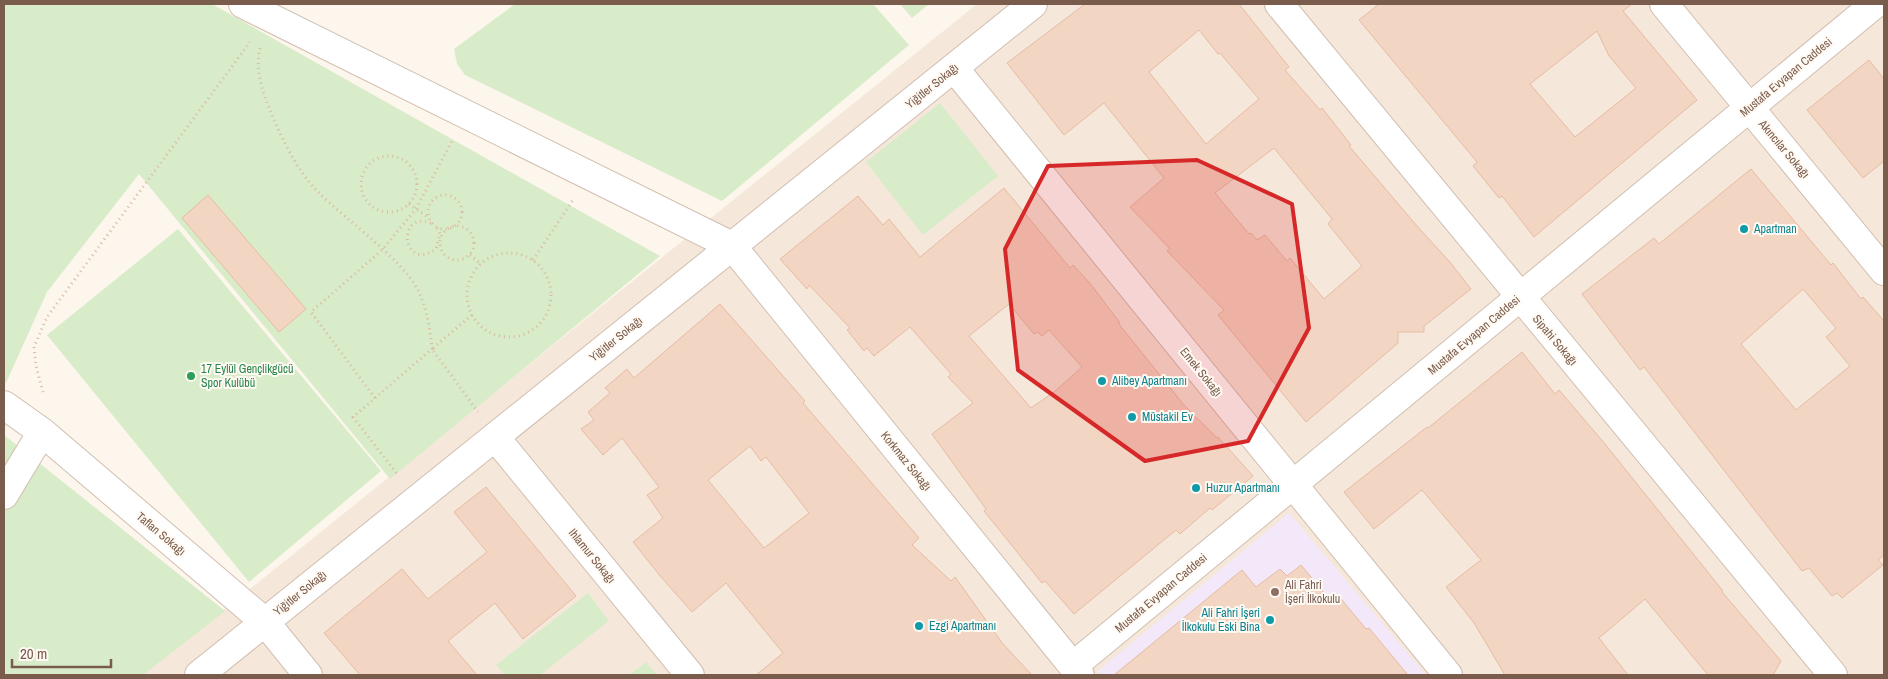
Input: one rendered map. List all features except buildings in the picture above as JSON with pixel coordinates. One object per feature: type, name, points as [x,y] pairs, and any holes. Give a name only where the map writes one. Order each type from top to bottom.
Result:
[{"type":"street","points":[[243,4],[732,246]]},
{"type":"street","name":"Yiğitler Sokağı","points":[[199,675],[1033,4]]},
{"type":"street","name":"Sipahi Sokağı","points":[[1279,4],[1832,675]]},
{"type":"street","name":"Akıncılar Sokağı","points":[[1664,4],[1884,271]]},
{"type":"street","name":"Mustafa Evyapan Caddesi","points":[[1076,671],[1292,485],[1875,4]]},
{"type":"street","name":"Emek Sokağı","points":[[954,68],[1448,675]]},
{"type":"street","name":"Korkmaz Sokağı","points":[[732,246],[1076,671]]},
{"type":"street","name":"Taflan Sokağı","points":[[4,405],[42,432],[265,622],[308,675]]},
{"type":"street","points":[[4,495],[42,432]]},
{"type":"street","name":"Ihlamur Sokağı","points":[[495,437],[690,675]]},
{"type":"path","points":[[269,17],[256,62],[265,100],[284,143],[316,190],[382,250],[418,289],[426,314],[432,349],[495,437]]},
{"type":"path","points":[[49,398],[42,392],[34,347],[47,317],[269,17]]},
{"type":"path","points":[[376,398],[311,312],[382,250],[416,209],[439,168],[464,113]]},
{"type":"path","points":[[383,156],[401,158],[408,163],[417,179],[414,197],[409,204],[402,209],[392,212],[374,208],[363,193],[361,184],[368,166],[383,156]]},
{"type":"path","points":[[532,260],[590,176]]},
{"type":"path","points":[[409,204],[434,224],[440,234],[440,240],[442,251],[450,259],[460,260],[470,255],[474,245],[472,235],[464,228],[452,227],[443,229],[434,224],[425,220],[414,224],[407,233],[408,245],[416,253],[426,255],[436,249],[440,240],[444,234],[452,227],[461,219],[462,208],[452,196],[435,198],[429,207],[430,219]]},
{"type":"path","points":[[506,252],[520,254],[532,260],[542,269],[549,281],[551,295],[549,308],[542,320],[532,330],[520,335],[492,334],[481,326],[472,315],[467,302],[467,288],[471,274],[480,264],[492,256],[506,252]]},
{"type":"path","points":[[470,255],[480,264]]},
{"type":"path","points":[[417,500],[353,417],[472,315]]},
{"type":"highlighted area","points":[[1197,160],[1292,204],[1309,328],[1248,441],[1145,461],[1018,370],[1005,249],[1048,166]]},
{"type":"shaded area","points":[[977,4],[1884,4],[1884,675],[143,675]]},
{"type":"shaded area","name":"Ali Fahri İşeri İlkokulu","points":[[1289,513],[1426,675],[1101,675],[1098,671]]},
{"type":"green space","points":[[4,4],[212,4],[660,256],[390,479],[139,174],[47,292],[6,383],[4,381]]},
{"type":"green space","points":[[515,4],[873,4],[909,45],[722,201],[465,75],[457,64],[454,49]]},
{"type":"green space","points":[[900,4],[929,4],[912,18]]},
{"type":"green space","points":[[940,103],[998,176],[923,235],[866,162]]},
{"type":"green space","name":"17 Eylül Gençlikgücü Spor Kulübü","points":[[178,229],[381,471],[249,582],[47,335]]},
{"type":"green space","points":[[4,435],[225,611],[143,675],[4,675]]},
{"type":"green space","points":[[588,593],[609,621],[540,675],[505,675],[496,665]]},
{"type":"green space","points":[[646,662],[657,675],[629,675]]},
{"type":"place","name":"Apartman","points":[[1744,229]]},
{"type":"place","name":"17 Eylül Gençlikgücü Spor Kulübü","points":[[191,376]]},
{"type":"place","name":"Alibey Apartmanı","points":[[1102,381]]},
{"type":"place","name":"Müstakil Ev","points":[[1132,417]]},
{"type":"place","name":"Huzur Apartmanı","points":[[1196,488]]},
{"type":"place","name":"Ali Fahri İşeri İlkokulu","points":[[1275,592]]},
{"type":"place","name":"Ali Fahri İşeri İlkokulu Eski Bina","points":[[1270,620]]},
{"type":"place","name":"Ezgi Apartmanı","points":[[919,626]]}]
